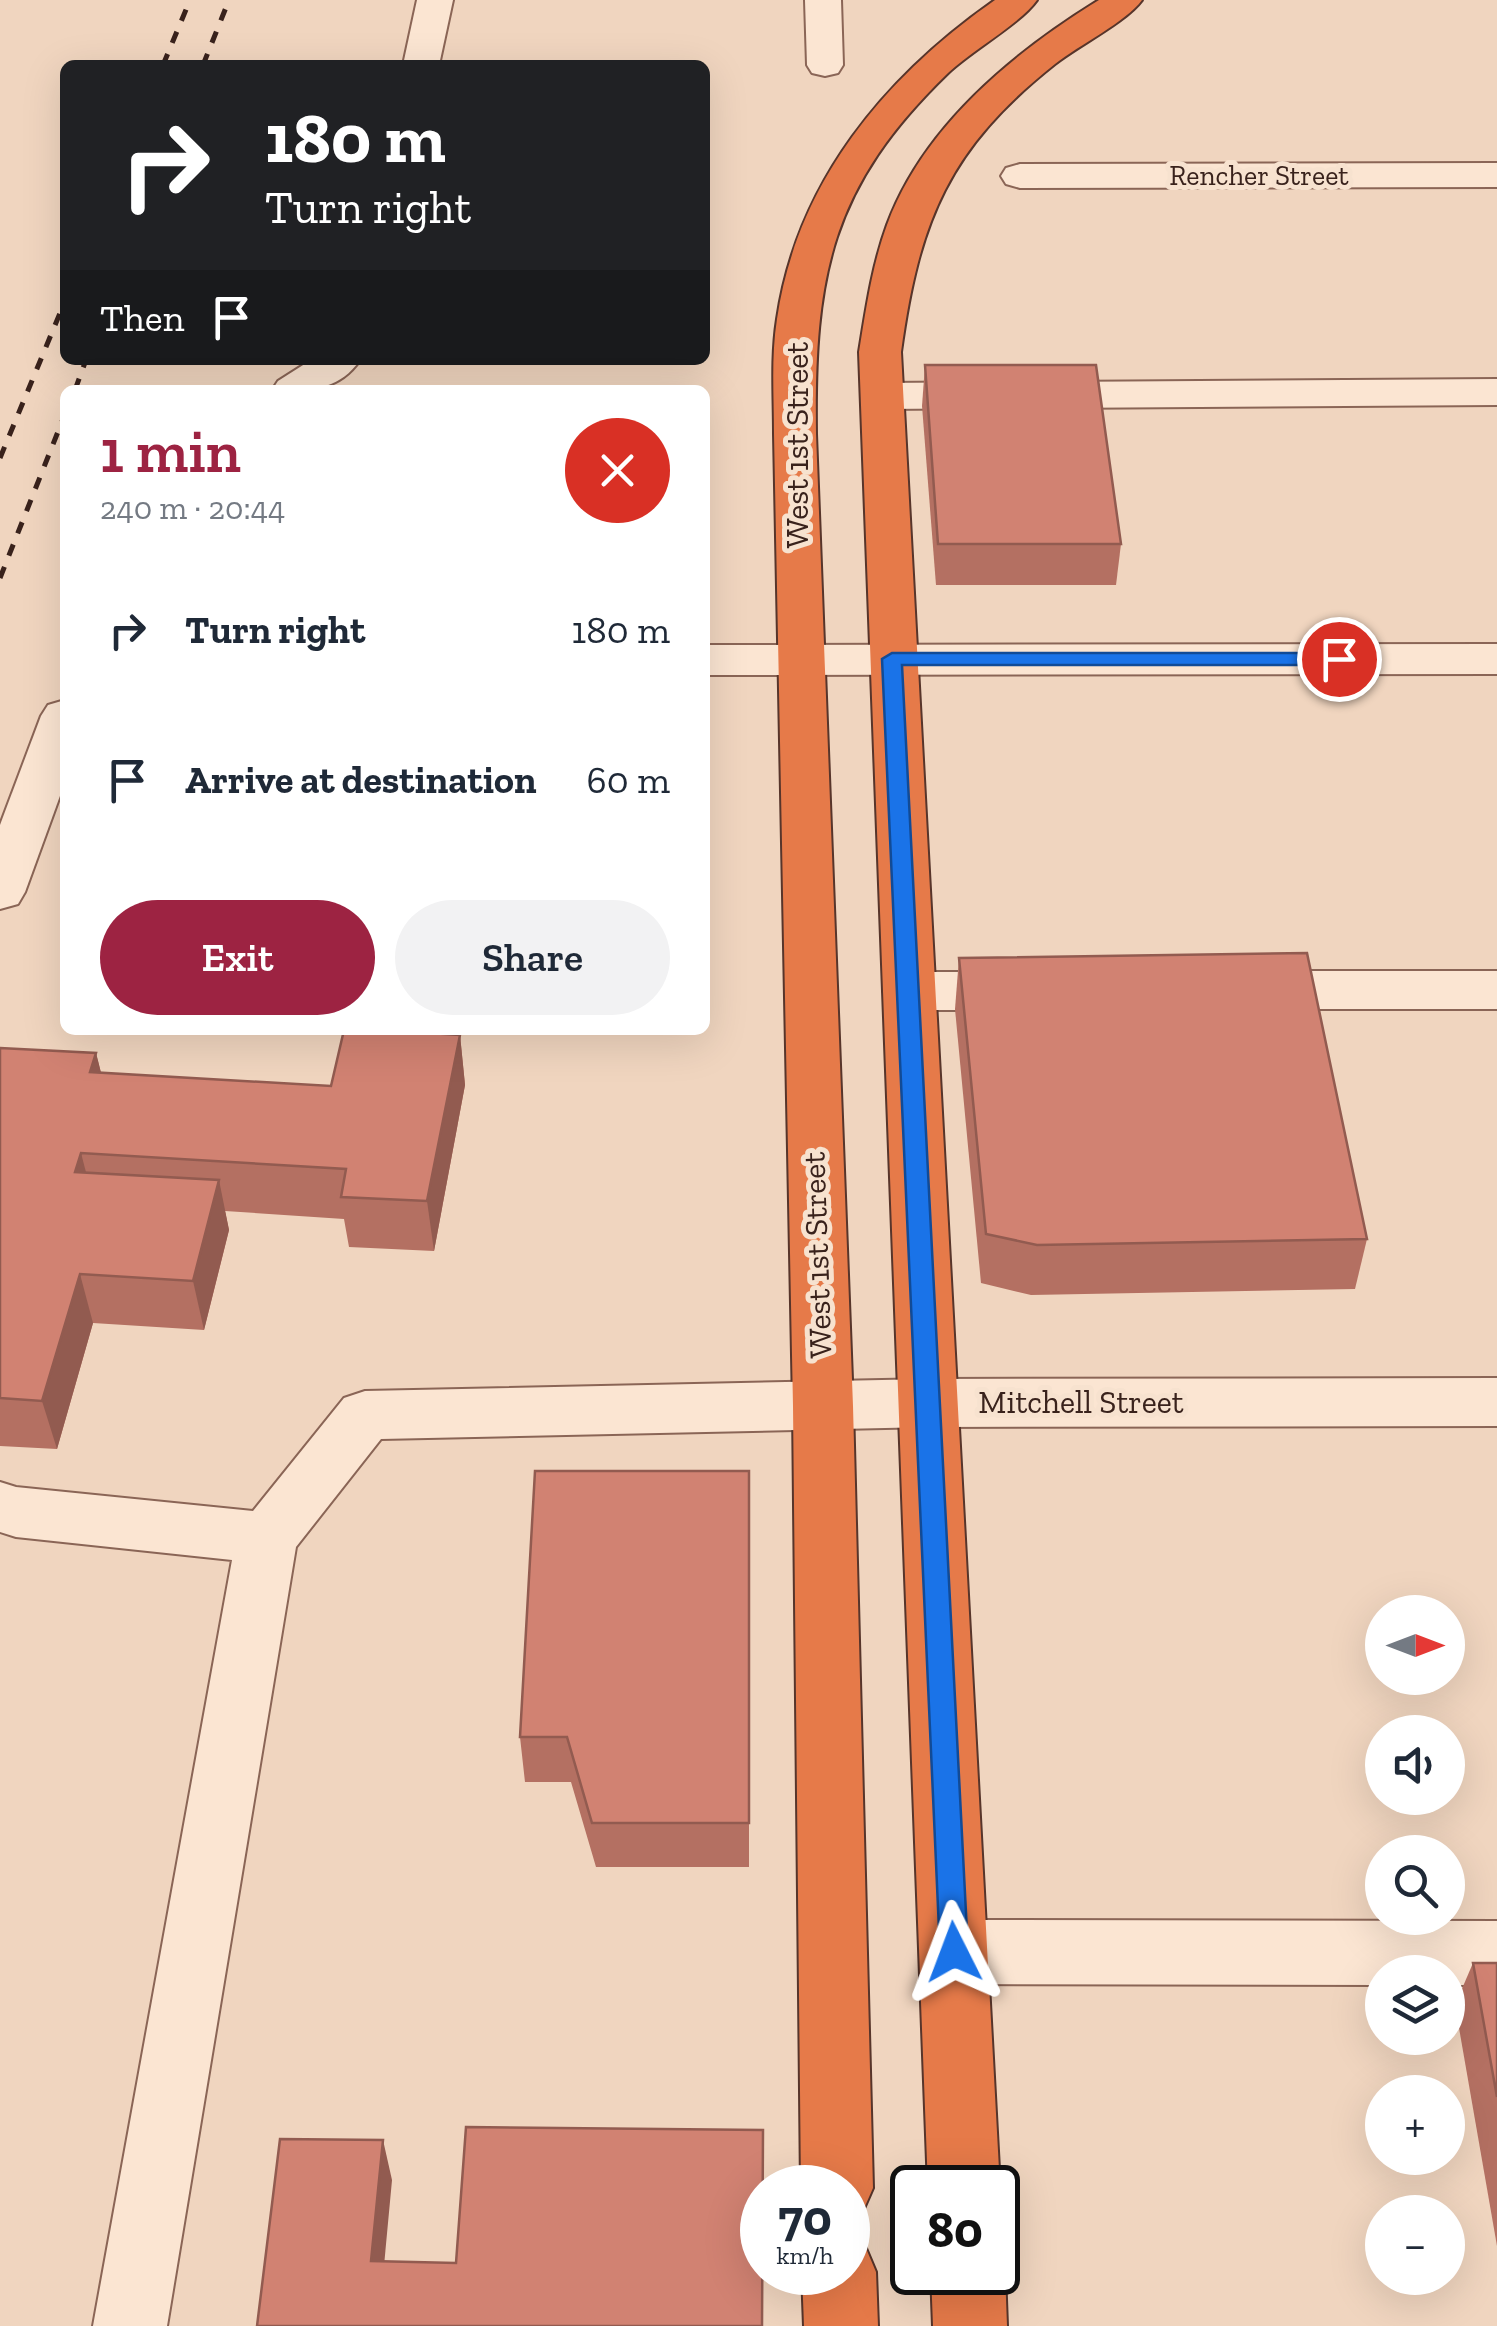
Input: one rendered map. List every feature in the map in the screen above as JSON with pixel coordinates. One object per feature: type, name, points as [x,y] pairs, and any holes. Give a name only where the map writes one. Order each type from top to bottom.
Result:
[{"type":"highway","name":"West 1st Street","points":[[837,2165],[823,1406],[794,434],[796,322],[818,229],[836,187],[867,139],[930,68],[1019,0]]},
{"type":"highway","points":[[963,2165],[880,352],[900,246],[927,183],[1002,91],[1056,44],[1124,0]]},
{"type":"highway","points":[[840,2295],[841,2326]]},
{"type":"highway","points":[[969,2295],[970,2326]]},
{"type":"street","points":[[422,60],[435,0]]},
{"type":"street","points":[[823,0],[825,66]]},
{"type":"street","name":"Rencher Street","points":[[1020,176],[1497,175]]},
{"type":"street","points":[[301,385],[331,365]]},
{"type":"street","points":[[882,396],[1497,392]]},
{"type":"street","points":[[710,660],[1497,659]]},
{"type":"street","points":[[0,892],[60,730]]},
{"type":"street","points":[[1184,990],[1497,990]]},
{"type":"street","points":[[909,991],[1086,991]]},
{"type":"street","name":"Mitchell Street","points":[[267,1538],[364,1414],[930,1403],[1497,1402]]},
{"type":"street","points":[[0,1507],[16,1512],[267,1538],[130,2326]]},
{"type":"street","points":[[954,1952],[1497,1953]]},
{"type":"building","points":[[925,365],[1096,365],[1121,544],[938,544]]},
{"type":"building","points":[[1307,953],[1367,1239],[1037,1245],[986,1234],[959,958]]},
{"type":"building","points":[[343,1035],[460,1035],[427,1201],[341,1197],[346,1169],[81,1153],[75,1172],[219,1180],[193,1281],[80,1274],[42,1401],[0,1398],[0,1048],[96,1053],[90,1072],[331,1086]]},
{"type":"building","points":[[535,1471],[749,1471],[749,1823],[592,1823],[567,1737],[520,1737]]},
{"type":"building","points":[[1473,1963],[1497,1963],[1497,2097]]},
{"type":"building","points":[[466,2127],[763,2130],[763,2165],[740,2165],[740,2295],[762,2295],[762,2326],[257,2326],[280,2139],[383,2140],[371,2261],[456,2263]]},
{"type":"railway","points":[[165,60],[190,0]]},
{"type":"railway","points":[[205,60],[229,0]]},
{"type":"railway","points":[[0,458],[60,313]]},
{"type":"railway","points":[[77,385],[84,365]]},
{"type":"railway","points":[[0,578],[60,427]]},
{"type":"route","points":[[954,1952],[892,659],[1339,659]]}]
